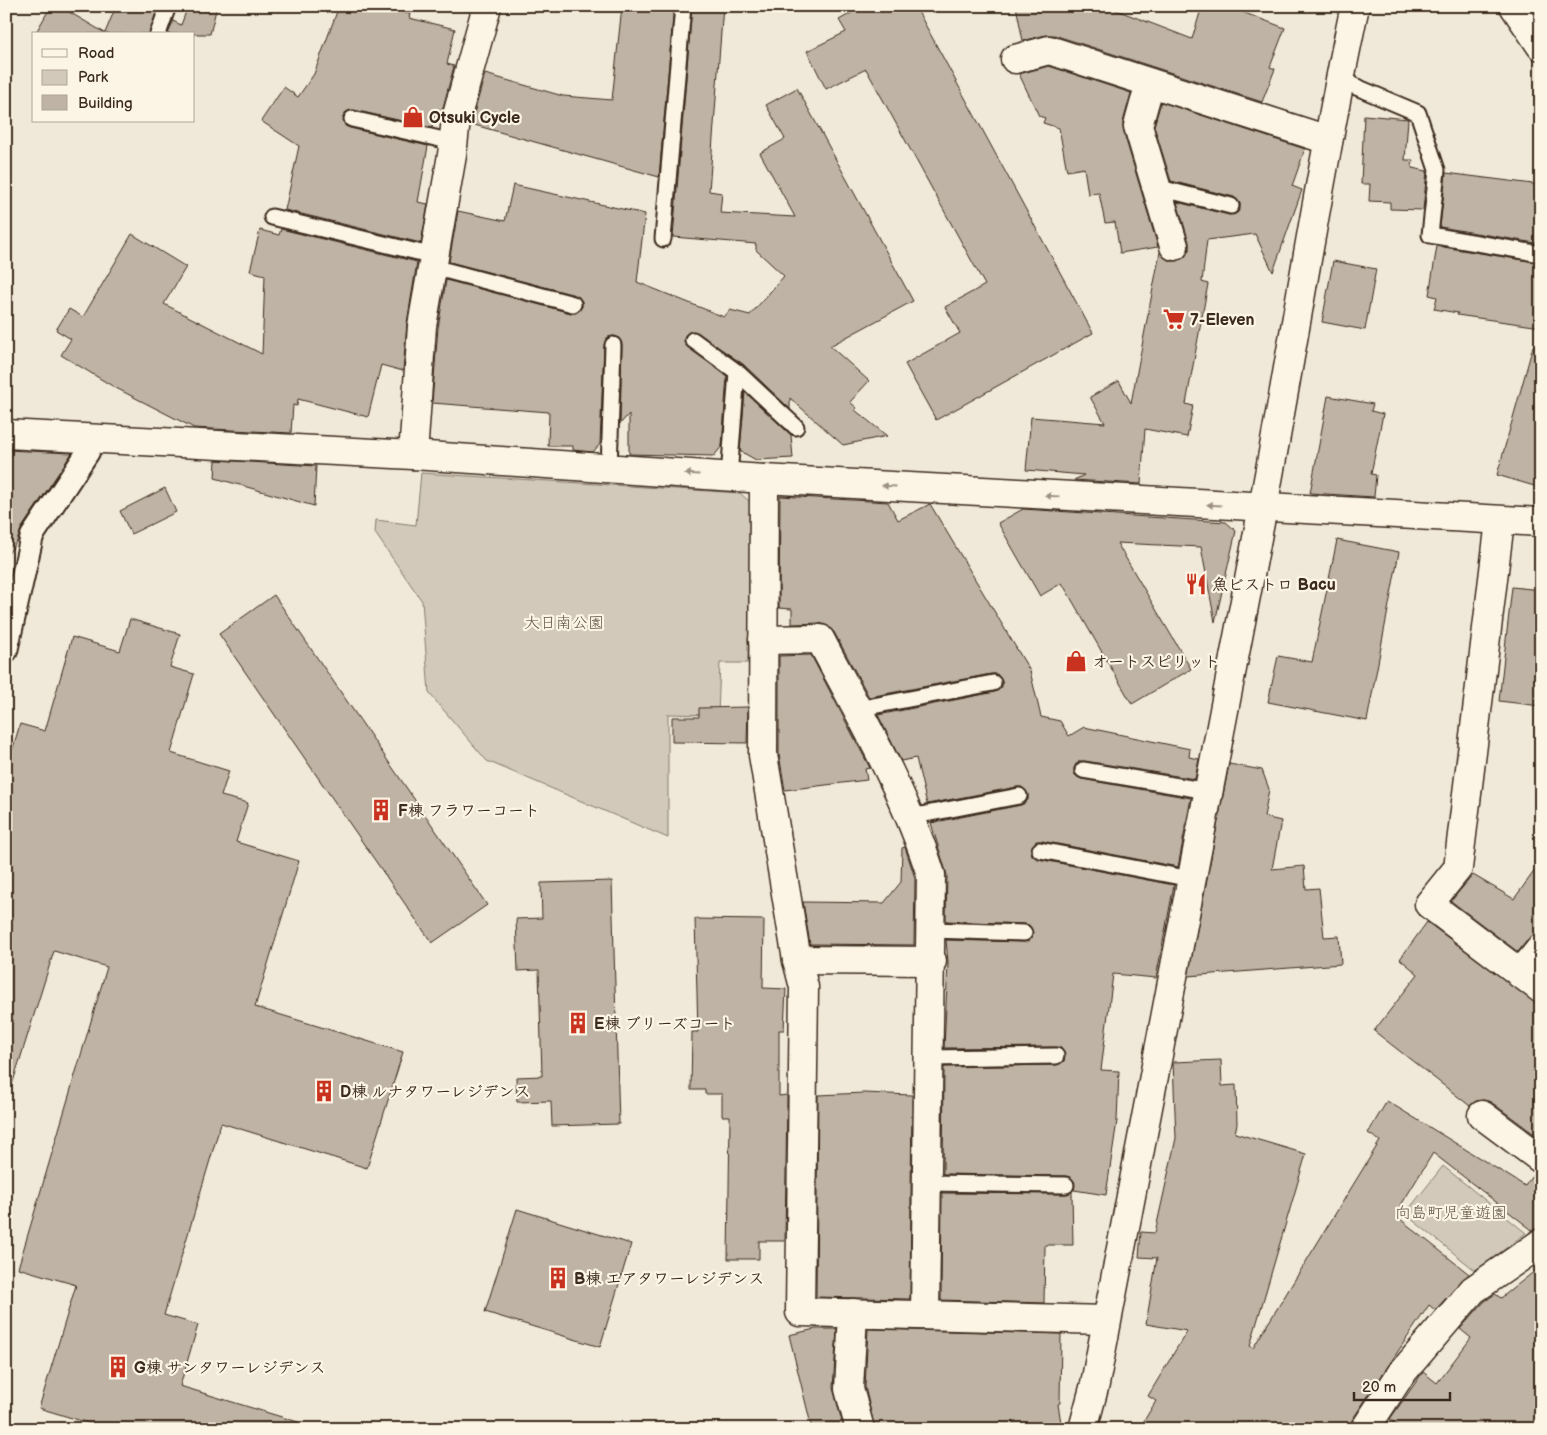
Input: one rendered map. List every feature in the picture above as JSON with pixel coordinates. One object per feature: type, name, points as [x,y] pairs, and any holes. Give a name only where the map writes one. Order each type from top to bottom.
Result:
[{"type":"street","points":[[413,455],[422,326],[456,120],[487,6]]},
{"type":"street","points":[[1083,1429],[1094,1384],[1263,508],[1328,140],[1355,6]]},
{"type":"street","points":[[1514,6],[1541,46]]},
{"type":"street","points":[[1016,59],[1049,50],[1328,140]]},
{"type":"street","points":[[1150,82],[1138,126],[1174,246]]},
{"type":"street","points":[[6,434],[413,455],[729,477],[1541,522]]},
{"type":"street","points":[[6,652],[32,536],[88,452]]},
{"type":"street","points":[[764,479],[763,755],[797,960],[804,987],[800,1312],[1106,1320]]},
{"type":"street","points":[[1500,521],[1458,868],[1429,904],[1530,981],[1541,948]]},
{"type":"street","points":[[763,640],[820,639],[857,709],[920,838],[931,875],[932,961],[926,1314]]},
{"type":"street","points":[[797,960],[932,961]]},
{"type":"street","points":[[1482,1115],[1541,1160]]},
{"type":"street","points":[[1365,1429],[1401,1374],[1473,1290],[1541,1243]]},
{"type":"street","points":[[853,1313],[849,1389],[860,1429]]},
{"type":"lane","points":[[159,32],[168,6]]},
{"type":"lane","points":[[663,239],[683,6]]},
{"type":"lane","points":[[1340,80],[1418,113],[1436,170],[1430,235],[1541,254]]},
{"type":"lane","points":[[352,119],[453,142]]},
{"type":"lane","points":[[1156,187],[1231,206]]},
{"type":"lane","points":[[272,217],[433,261],[573,304]]},
{"type":"lane","points":[[692,340],[737,372],[796,427]]},
{"type":"lane","points":[[609,469],[613,345]]},
{"type":"lane","points":[[729,477],[737,372]]},
{"type":"lane","points":[[857,709],[993,683]]},
{"type":"lane","points":[[1083,770],[1208,791]]},
{"type":"lane","points":[[910,818],[1020,796]]},
{"type":"lane","points":[[1040,850],[1191,879]]},
{"type":"lane","points":[[932,930],[1024,933]]},
{"type":"lane","points":[[930,1058],[1056,1056]]},
{"type":"lane","points":[[928,1183],[1066,1186]]},
{"type":"green space","name":"大日南公園","points":[[421,473],[740,493],[750,502],[748,663],[720,663],[718,715],[668,714],[668,838],[487,761],[429,693],[422,601],[375,533],[376,520],[416,525]]},
{"type":"green space","name":"向島町児童遊園","points":[[1443,1166],[1526,1233],[1476,1271],[1405,1214]]},
{"type":"building","points":[[51,6],[59,6],[103,32],[36,32]]},
{"type":"building","points":[[131,6],[141,6],[156,13],[150,32],[105,32],[114,11]]},
{"type":"building","points":[[188,6],[217,6],[210,34],[169,32],[173,21],[181,25]]},
{"type":"building","points":[[339,6],[399,6],[398,11],[410,14],[409,18],[455,29],[447,64],[454,66],[441,115],[435,113],[432,128],[354,110],[346,112],[343,117],[345,126],[350,128],[428,146],[418,202],[428,204],[421,243],[285,210],[299,146],[261,121],[284,87],[298,97],[314,74]]},
{"type":"building","points":[[622,6],[674,6],[659,177],[471,124],[485,74],[563,96],[612,100]]},
{"type":"building","points":[[692,6],[723,6],[709,191],[722,193],[720,213],[795,217],[760,153],[785,139],[766,105],[797,88],[913,301],[830,346],[869,381],[850,402],[857,408],[855,410],[887,436],[843,445],[790,398],[790,409],[743,364],[694,331],[685,335],[685,344],[727,376],[722,446],[714,456],[629,454],[629,414],[620,424],[622,345],[618,337],[614,336],[608,337],[604,345],[600,444],[593,452],[573,450],[573,446],[548,446],[549,412],[432,403],[438,328],[446,280],[571,313],[576,313],[582,307],[582,301],[575,295],[449,262],[458,211],[505,221],[513,185],[645,214],[637,282],[724,317],[730,310],[750,315],[784,276],[756,250],[756,244],[673,237]]},
{"type":"building","points":[[864,6],[915,6],[1093,333],[936,420],[905,364],[960,333],[945,307],[985,285],[866,69],[826,89],[807,51],[846,32],[839,20]]},
{"type":"building","points":[[1016,6],[1106,6],[1192,39],[1202,6],[1226,6],[1285,28],[1270,67],[1275,69],[1262,102],[1054,35],[1045,35],[1023,41]]},
{"type":"building","points":[[1049,66],[1131,93],[1123,122],[1123,130],[1158,247],[1120,253],[1115,222],[1105,223],[1099,193],[1088,194],[1084,168],[1067,171],[1059,128],[1043,123],[1045,118],[1039,116],[1019,74]]},
{"type":"building","points":[[1161,102],[1305,149],[1292,186],[1302,190],[1273,272],[1255,234],[1207,240],[1202,282],[1208,284],[1186,404],[1193,406],[1187,437],[1145,429],[1141,484],[1074,480],[1084,475],[1026,470],[1031,417],[1105,423],[1090,397],[1119,381],[1131,403],[1160,252],[1170,261],[1178,261],[1185,257],[1189,250],[1189,242],[1177,202],[1229,215],[1237,213],[1240,209],[1240,203],[1234,197],[1171,181],[1154,126]]},
{"type":"building","points":[[1364,115],[1408,119],[1405,160],[1413,160],[1412,168],[1427,171],[1423,210],[1390,209],[1390,202],[1369,201],[1370,184],[1361,184]]},
{"type":"building","points":[[1446,173],[1541,185],[1541,244],[1440,227]]},
{"type":"building","points":[[281,229],[417,262],[407,323],[403,371],[381,365],[368,417],[298,399],[297,406],[293,405],[291,433],[194,428],[114,387],[61,355],[71,339],[56,330],[69,309],[83,317],[132,234],[186,267],[164,304],[262,354],[265,275],[250,271],[260,230],[279,235]]},
{"type":"building","points":[[1437,246],[1541,263],[1541,327],[1457,315],[1458,313],[1434,309],[1437,297],[1429,295]]},
{"type":"building","points":[[1333,261],[1376,269],[1365,330],[1322,322]]},
{"type":"building","points":[[1533,346],[1541,347],[1541,488],[1497,475]]},
{"type":"building","points":[[745,392],[791,435],[793,458],[756,460],[740,451]]},
{"type":"building","points":[[1328,396],[1373,404],[1371,411],[1383,414],[1371,474],[1376,475],[1374,497],[1310,493]]},
{"type":"building","points":[[6,450],[72,453],[21,529],[17,541],[6,557]]},
{"type":"building","points":[[216,460],[316,466],[314,506],[215,478]]},
{"type":"building","points":[[165,488],[176,512],[131,534],[120,511]]},
{"type":"building","points":[[780,496],[888,502],[898,520],[930,504],[1030,671],[1041,717],[1060,721],[1069,736],[1084,727],[1190,749],[1189,757],[1199,759],[1195,779],[1085,761],[1079,761],[1074,768],[1074,774],[1081,779],[1191,798],[1178,867],[1042,841],[1036,841],[1031,848],[1031,854],[1038,859],[1174,885],[1156,978],[1113,974],[1101,1070],[1119,1071],[1117,1121],[1106,1195],[1074,1190],[1074,1181],[1066,1176],[943,1174],[944,1067],[1056,1065],[1064,1061],[1065,1055],[1061,1048],[1056,1047],[944,1048],[948,962],[946,940],[1024,942],[1032,938],[1033,933],[1029,925],[1024,924],[946,921],[947,875],[931,823],[1021,805],[1028,800],[1028,794],[1022,787],[1017,787],[927,804],[916,758],[901,761],[878,715],[995,692],[1002,687],[1002,681],[997,674],[991,674],[869,697],[834,632],[828,626],[820,623],[792,624],[792,609],[779,608]]},
{"type":"building","points":[[1023,509],[1226,522],[1236,531],[1215,622],[1201,547],[1117,543],[1191,669],[1132,704],[1062,583],[1040,596],[998,523]]},
{"type":"building","points":[[1337,540],[1399,552],[1367,721],[1268,702],[1278,656],[1312,662]]},
{"type":"building","points":[[1512,587],[1541,590],[1541,706],[1499,701]]},
{"type":"building","name":"F棟 フラワーコート","points":[[274,595],[487,905],[432,943],[219,634]]},
{"type":"building","points":[[130,619],[180,634],[170,667],[194,674],[171,753],[229,771],[221,796],[248,803],[236,842],[299,861],[255,1007],[403,1052],[367,1168],[221,1123],[164,1315],[198,1325],[180,1386],[298,1422],[297,1429],[108,1429],[39,1408],[76,1285],[18,1268],[107,967],[54,951],[12,1085],[6,1085],[6,771],[20,724],[45,731],[72,637],[120,651]]},
{"type":"building","points":[[811,655],[870,768],[865,769],[867,780],[785,790],[779,754],[779,656]]},
{"type":"building","points":[[748,707],[747,743],[672,742],[672,717],[699,717],[699,708]]},
{"type":"building","points":[[1229,764],[1262,770],[1269,789],[1264,817],[1281,821],[1272,869],[1304,866],[1306,889],[1319,888],[1324,937],[1339,936],[1341,964],[1188,976]]},
{"type":"building","points":[[905,847],[915,878],[914,945],[810,944],[803,902],[884,903],[901,882],[902,848]]},
{"type":"building","points":[[1541,862],[1541,933],[1529,938],[1518,952],[1451,901],[1473,875],[1514,899]]},
{"type":"building","name":"E棟 ブリーズコート","points":[[612,881],[619,1124],[552,1126],[551,1101],[517,1102],[516,1077],[542,1076],[539,970],[518,971],[516,919],[542,918],[541,883]]},
{"type":"building","points":[[695,919],[764,920],[763,988],[786,989],[784,1030],[779,1030],[779,1096],[787,1095],[785,1241],[759,1241],[759,1259],[728,1259],[730,1116],[722,1116],[722,1094],[705,1094],[705,1090],[691,1090],[692,1032],[698,1032]]},
{"type":"building","points":[[1427,922],[1541,1007],[1541,1139],[1491,1102],[1484,1100],[1476,1101],[1470,1106],[1374,1031],[1418,974],[1400,959]]},
{"type":"building","points":[[1221,1060],[1222,1086],[1236,1085],[1237,1124],[1235,1133],[1306,1154],[1250,1346],[1253,1348],[1380,1141],[1368,1133],[1387,1101],[1525,1186],[1534,1173],[1541,1174],[1541,1228],[1532,1230],[1433,1153],[1395,1215],[1469,1274],[1435,1310],[1429,1305],[1352,1420],[1349,1429],[1139,1429],[1156,1401],[1148,1396],[1187,1331],[1146,1324],[1157,1258],[1139,1257],[1141,1232],[1155,1233],[1176,1138],[1173,1062]]},
{"type":"building","points":[[864,1093],[912,1095],[910,1299],[816,1297],[818,1095]]},
{"type":"building","points":[[1072,1192],[1073,1245],[1045,1245],[1044,1303],[941,1300],[942,1193],[1066,1194]]},
{"type":"building","name":"B棟 エアタワーレジデンス","points":[[517,1209],[631,1244],[600,1347],[485,1312]]},
{"type":"building","points":[[1541,1266],[1541,1429],[1402,1429],[1390,1419],[1423,1372],[1437,1383],[1471,1338],[1460,1329],[1484,1302],[1495,1294],[1501,1298]]},
{"type":"building","points":[[815,1329],[837,1329],[833,1388],[844,1429],[812,1429],[789,1335]]},
{"type":"building","points":[[868,1329],[1061,1334],[1060,1403],[1058,1404],[1062,1429],[875,1429],[865,1387]]},
{"type":"place","name":"Otsuki Cycle","points":[[413,117]]},
{"type":"place","name":"7-Eleven","points":[[1174,319]]},
{"type":"place","name":"魚ビストロ Bacu","points":[[1196,584]]},
{"type":"place","name":"オートスピリット","points":[[1076,661]]},
{"type":"place","name":"F棟 フラワーコート","points":[[381,810]]},
{"type":"place","name":"E棟 ブリーズコート","points":[[578,1023]]},
{"type":"place","name":"D棟 ルナタワーレジデンス","points":[[324,1091]]},
{"type":"place","name":"B棟 エアタワーレジデンス","points":[[558,1278]]},
{"type":"place","name":"G棟 サンタワーレジデンス","points":[[118,1367]]}]
